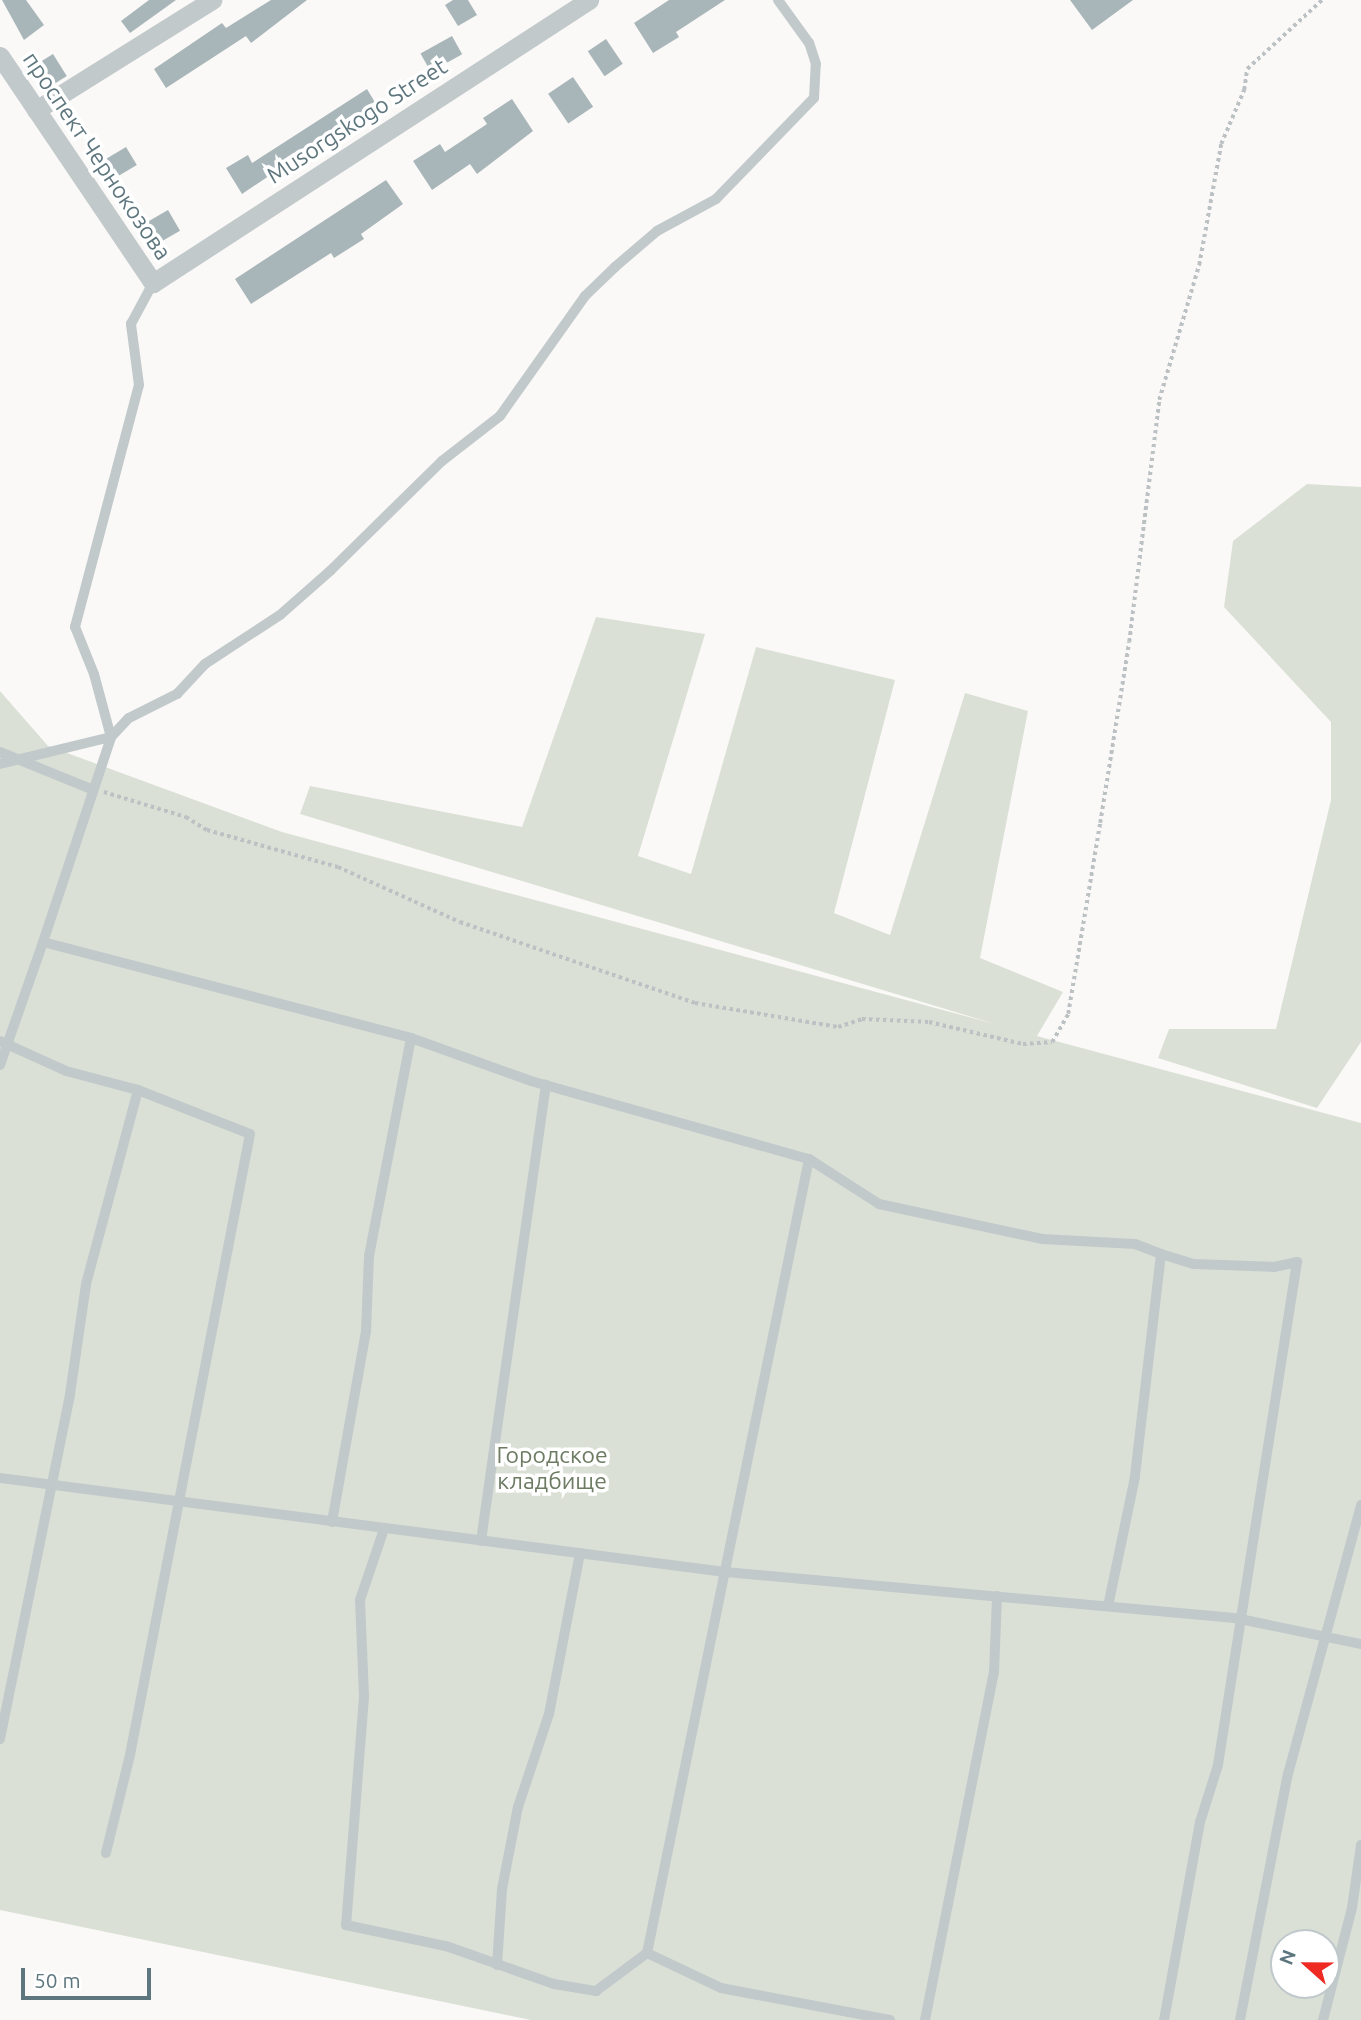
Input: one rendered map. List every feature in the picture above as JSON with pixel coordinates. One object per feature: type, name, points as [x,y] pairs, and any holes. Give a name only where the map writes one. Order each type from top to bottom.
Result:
[{"type":"street","points":[[36,110],[212,0]]},
{"type":"street","name":"Musorgskogo Street","points":[[152,283],[589,0]]},
{"type":"street","name":"проспект Чернокозова","points":[[0,56],[152,283]]},
{"type":"lane","points":[[0,1065],[3,1044],[43,943],[91,789],[111,737],[129,718],[177,694],[205,664],[280,615],[330,571],[442,461],[500,416],[586,296],[615,267],[657,231],[716,200],[754,164],[814,98],[816,64],[808,43],[778,0]]},
{"type":"lane","points":[[111,737],[94,674],[75,627],[139,385],[131,324],[152,283]]},
{"type":"lane","points":[[0,764],[111,737]]},
{"type":"lane","points":[[0,752],[91,789]]},
{"type":"lane","points":[[43,943],[411,1038],[546,1086],[809,1159],[879,1204],[1042,1239],[1135,1244],[1194,1264],[1274,1267],[1297,1262],[1217,1765],[1200,1822],[1164,2020]]},
{"type":"lane","points":[[332,1522],[366,1331],[369,1256],[411,1038]]},
{"type":"lane","points":[[3,1044],[66,1071],[138,1090],[250,1134],[229,1258],[177,1503],[130,1755],[106,1853]]},
{"type":"lane","points":[[481,1541],[546,1086]]},
{"type":"lane","points":[[0,1739],[52,1487],[86,1284],[138,1090]]},
{"type":"lane","points":[[384,1529],[360,1600],[364,1697],[346,1925],[446,1946],[554,1983],[596,1991],[647,1953],[809,1159]]},
{"type":"lane","points":[[1108,1606],[1135,1476],[1161,1254]]},
{"type":"lane","points":[[0,1478],[52,1487],[725,1572],[1241,1619],[1361,1644]]},
{"type":"lane","points":[[1240,2020],[1268,1861],[1361,1505]]},
{"type":"lane","points":[[497,1965],[502,1889],[518,1807],[549,1714],[580,1553]]},
{"type":"lane","points":[[925,2020],[994,1672],[997,1596]]},
{"type":"lane","points":[[1323,2020],[1352,1908],[1361,1845]]},
{"type":"lane","points":[[647,1953],[721,1988],[890,2020]]},
{"type":"path","points":[[91,789],[146,803],[207,830],[338,867],[460,922],[695,1003],[838,1027],[862,1019],[929,1022],[1023,1044],[1052,1042],[1068,1014],[1096,850],[1129,642],[1159,400],[1199,265],[1221,144],[1244,90],[1247,69],[1322,0]]},
{"type":"green space","points":[[1307,484],[1361,487],[1361,1042],[1317,1108],[1158,1058],[1169,1029],[1276,1029],[1331,800],[1331,722],[1224,607],[1233,541]]},
{"type":"green space","name":"Городское кладбище","points":[[596,617],[705,634],[638,856],[691,874],[756,647],[895,680],[834,913],[890,935],[965,693],[1028,711],[980,958],[1063,992],[1037,1036],[1361,1123],[1361,2020],[531,2020],[0,1910],[0,691],[48,746],[282,832],[995,1024],[300,814],[310,786],[522,827]]},
{"type":"building","points":[[2,0],[26,0],[44,25],[24,40]]},
{"type":"building","points":[[149,0],[176,0],[130,33],[121,21]]},
{"type":"building","points":[[271,0],[307,0],[251,43],[246,36],[166,88],[154,69],[222,23],[226,28]]},
{"type":"building","points":[[453,0],[468,0],[477,15],[458,26],[445,5]]},
{"type":"building","points":[[669,0],[725,0],[676,32],[679,37],[653,53],[634,23]]},
{"type":"building","points":[[1070,0],[1133,0],[1092,30]]},
{"type":"building","points":[[452,36],[462,54],[431,72],[421,53]]},
{"type":"building","points":[[606,39],[623,64],[605,76],[588,51]]},
{"type":"building","points":[[53,54],[67,76],[50,87],[36,65]]},
{"type":"building","points":[[573,77],[593,107],[568,124],[548,94]]},
{"type":"building","points":[[367,89],[376,104],[242,194],[226,168],[248,155],[252,163]]},
{"type":"building","points":[[512,99],[533,131],[477,174],[470,164],[432,190],[413,161],[440,144],[445,152],[487,124],[483,118]]},
{"type":"building","points":[[126,147],[137,165],[117,177],[106,159]]},
{"type":"building","points":[[386,180],[403,204],[361,234],[364,239],[334,258],[331,253],[251,304],[235,279]]},
{"type":"building","points":[[168,210],[180,231],[158,243],[146,222]]}]
